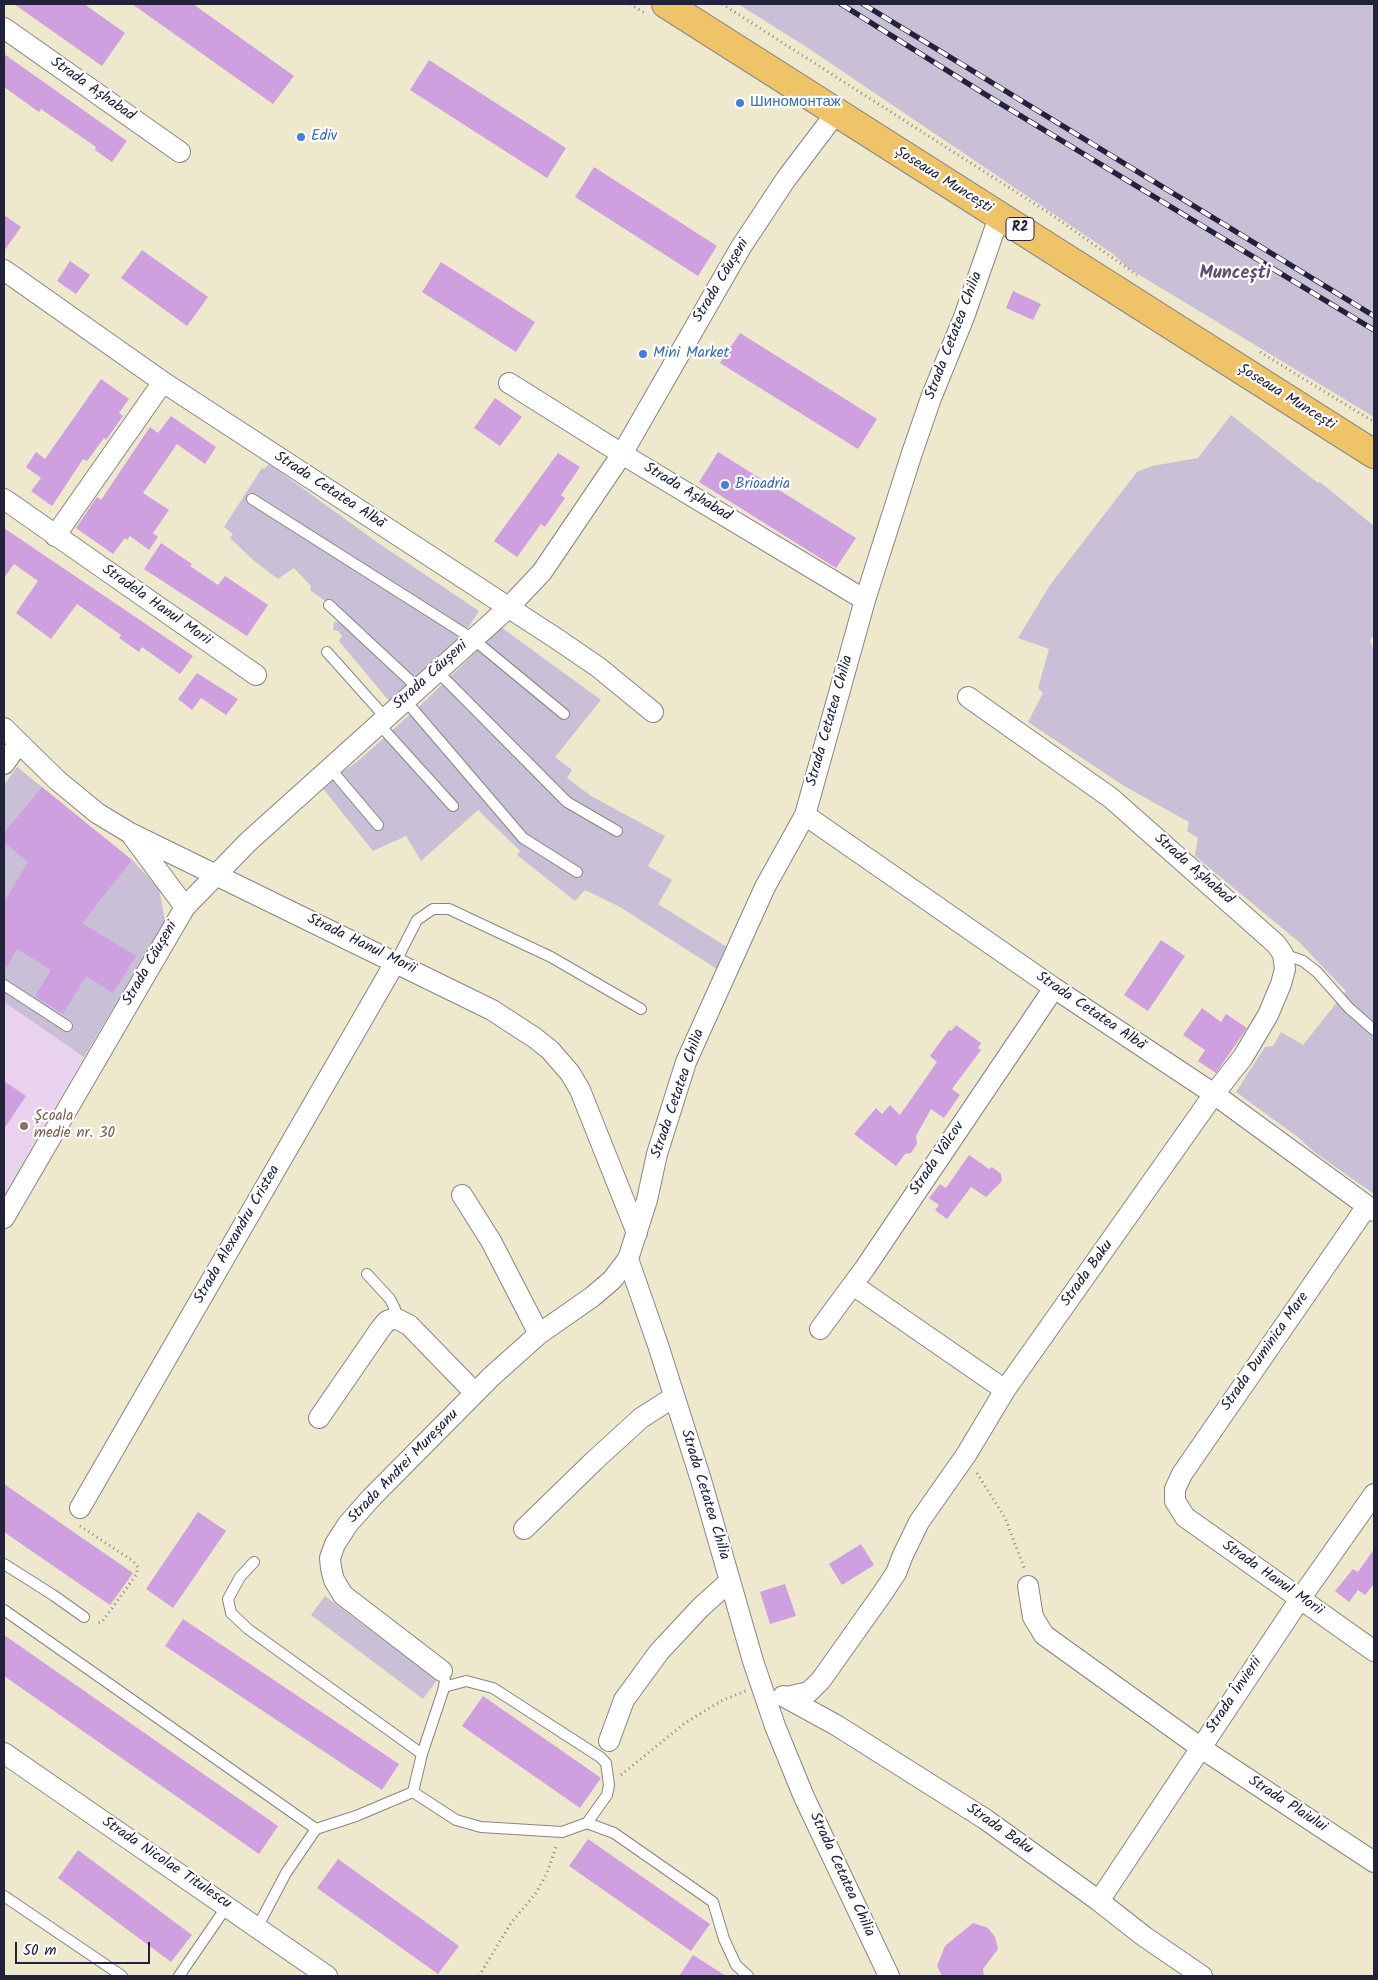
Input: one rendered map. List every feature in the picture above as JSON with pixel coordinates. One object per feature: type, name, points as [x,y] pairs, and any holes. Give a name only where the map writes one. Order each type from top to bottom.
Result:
[{"type":"main road","name":"Șoseaua Muncești","points":[[666,4],[1374,454]]},
{"type":"street","name":"Strada Așhabad","points":[[4,28],[180,152]]},
{"type":"street","name":"Strada Căușeni","points":[[4,1218],[185,907],[215,874],[329,767],[508,608],[542,572],[622,454],[741,247],[786,179],[836,113]]},
{"type":"street","name":"Strada Cetatea Chilia","points":[[889,1976],[804,1797],[762,1688],[701,1480],[628,1259],[638,1233],[657,1154],[686,1062],[765,887],[804,815],[865,600],[931,398],[964,317],[1000,217]]},
{"type":"street","name":"Strada Cetatea Albă","points":[[4,270],[163,382],[598,667],[653,712]]},
{"type":"street","points":[[56,536],[163,382]]},
{"type":"street","name":"Strada Așhabad","points":[[509,383],[622,454],[865,600]]},
{"type":"street","name":"Stradela Hanul Morii","points":[[4,500],[256,675]]},
{"type":"street","name":"Strada Așhabad","points":[[968,697],[1110,798],[1268,936],[1283,954]]},
{"type":"street","name":"Strada Hanul Morii","points":[[4,728],[43,768],[84,802],[130,833],[492,1010],[517,1025],[550,1050],[570,1073],[580,1090],[638,1233]]},
{"type":"street","points":[[4,764],[19,742]]},
{"type":"street","name":"Strada Cetatea Albă","points":[[804,815],[1054,988],[1214,1094],[1371,1209]]},
{"type":"street","points":[[130,833],[185,907]]},
{"type":"street","points":[[1214,1094],[1236,1068],[1268,1015],[1285,970],[1283,954]]},
{"type":"street","name":"Strada Alexandru Cristea","points":[[80,1508],[396,962]]},
{"type":"street","name":"Strada Vâlcov","points":[[820,1329],[853,1285],[1054,988]]},
{"type":"street","name":"Strada Baku","points":[[787,1696],[809,1692],[821,1680],[896,1573],[902,1555],[920,1522],[966,1455],[1005,1390],[1214,1094]]},
{"type":"street","points":[[462,1195],[492,1241],[539,1334]]},
{"type":"street","name":"Strada Duminica Mare","points":[[1175,1501],[1175,1489],[1182,1474],[1371,1209]]},
{"type":"street","name":"Strada Andrei Mureșanu","points":[[443,1679],[343,1595],[334,1580],[330,1558],[339,1537],[365,1505],[475,1393],[539,1334],[592,1297],[612,1280],[628,1259]]},
{"type":"street","points":[[853,1285],[1005,1390]]},
{"type":"street","points":[[319,1418],[381,1328],[387,1321],[394,1318],[409,1325],[475,1393]]},
{"type":"street","points":[[524,1529],[641,1418],[674,1397]]},
{"type":"street","name":"Strada Învierii","points":[[1099,1901],[1300,1600],[1374,1494]]},
{"type":"street","name":"Strada Hanul Morii","points":[[1175,1501],[1185,1517],[1374,1651]]},
{"type":"street","points":[[608,1741],[624,1700],[659,1652],[701,1607],[730,1581]]},
{"type":"street","name":"Strada Plaiului","points":[[1028,1586],[1033,1617],[1044,1635],[1200,1748],[1374,1862]]},
{"type":"street","name":"Strada Baku","points":[[762,1688],[787,1696],[941,1790],[1202,1976]]},
{"type":"street","name":"Strada Nicolae Titulescu","points":[[4,1753],[327,1976]]},
{"type":"lane","points":[[252,499],[473,639],[564,714]]},
{"type":"lane","points":[[329,605],[411,694],[523,838],[577,872]]},
{"type":"lane","points":[[327,652],[453,806]]},
{"type":"lane","points":[[437,671],[567,802],[618,831]]},
{"type":"lane","points":[[329,767],[378,825]]},
{"type":"lane","points":[[396,962],[417,920],[433,909],[449,909],[551,956],[641,1009]]},
{"type":"lane","points":[[1283,954],[1303,960],[1318,972],[1350,1008],[1374,1030]]},
{"type":"lane","points":[[4,985],[67,1026]]},
{"type":"lane","points":[[367,1274],[390,1299],[395,1309],[394,1318]]},
{"type":"lane","points":[[254,1562],[240,1577],[228,1598],[231,1613],[235,1618],[422,1754]]},
{"type":"lane","points":[[4,1564],[53,1594],[84,1617]]},
{"type":"lane","points":[[4,1610],[316,1829]]},
{"type":"lane","points":[[443,1679],[466,1681],[493,1688],[600,1757],[606,1763],[609,1785],[607,1796],[587,1823],[562,1832],[481,1828],[456,1820],[413,1792],[443,1679]]},
{"type":"lane","points":[[257,1928],[286,1873],[316,1829],[356,1816],[413,1792]]},
{"type":"lane","points":[[587,1823],[614,1833],[713,1902],[724,1939],[736,1965],[748,1976]]},
{"type":"lane","points":[[4,1896],[122,1976]]},
{"type":"lane","points":[[179,1976],[228,1906]]},
{"type":"path","points":[[722,4],[1048,213],[1135,273],[1139,278]]},
{"type":"path","points":[[1258,351],[1374,422]]},
{"type":"path","points":[[966,1455],[1005,1518],[1024,1565],[1028,1586]]},
{"type":"path","points":[[80,1508],[76,1519],[82,1529],[133,1561],[138,1567],[136,1575],[102,1622],[92,1623],[84,1617]]},
{"type":"path","points":[[609,1785],[684,1723],[723,1700],[762,1688]]},
{"type":"path","points":[[479,1976],[511,1923],[536,1894],[547,1873],[562,1832]]},
{"type":"shaded area","points":[[738,4],[1374,4],[1374,417],[1128,268],[1113,254],[808,48]]},
{"type":"shaded area","points":[[1231,415],[1318,483],[1320,482],[1374,526],[1374,634],[1370,640],[1374,652],[1374,1194],[1313,1151],[1299,1138],[1236,1092],[1265,1047],[1273,1046],[1281,1032],[1303,1045],[1346,991],[1299,942],[1195,856],[1198,838],[1187,831],[1189,822],[1124,786],[1028,722],[1043,693],[1038,688],[1049,649],[1018,638],[1050,585],[1137,472],[1152,466],[1198,458]]},
{"type":"shaded area","points":[[269,464],[381,545],[479,611],[444,656],[390,702],[339,641],[342,636],[338,631],[333,630],[334,622],[347,623],[324,600],[310,590],[311,586],[294,568],[278,579],[253,560],[230,538],[233,534],[224,527],[262,468],[264,469]]},
{"type":"shaded area","points":[[498,625],[601,700],[555,757],[572,770],[567,778],[591,796],[665,836],[648,866],[672,880],[658,904],[730,949],[717,969],[620,907],[585,890],[575,901],[517,855],[520,851],[478,810],[421,861],[406,836],[373,851],[321,786],[357,762],[426,700],[478,650]]},
{"type":"shaded area","points":[[17,767],[132,860],[159,888],[165,921],[84,1057],[4,1002],[4,785]]},
{"type":"shaded area","name":"Şcoala medie nr. 30","points":[[4,1002],[84,1057],[4,1196]]},
{"type":"shaded area","points":[[325,1596],[437,1680],[423,1699],[311,1615]]},
{"type":"building","points":[[14,4],[84,4],[125,33],[102,66]]},
{"type":"building","points":[[132,4],[193,4],[294,76],[273,104]]},
{"type":"building","points":[[4,54],[127,141],[112,162],[95,150],[96,147],[41,109],[39,112],[4,87]]},
{"type":"building","points":[[429,60],[566,148],[547,178],[410,90]]},
{"type":"building","points":[[594,167],[717,246],[698,276],[575,197]]},
{"type":"building","points":[[4,215],[21,227],[4,251]]},
{"type":"building","points":[[142,250],[208,297],[187,326],[121,278]]},
{"type":"building","points":[[70,261],[90,275],[76,294],[57,281]]},
{"type":"building","points":[[441,262],[535,322],[516,352],[422,292]]},
{"type":"building","points":[[1013,291],[1041,304],[1033,320],[1006,308]]},
{"type":"building","points":[[740,333],[877,419],[858,449],[720,363]]},
{"type":"building","points":[[101,379],[129,399],[119,413],[123,416],[106,440],[104,438],[87,461],[83,459],[52,506],[31,491],[41,478],[26,467],[36,452],[45,459]]},
{"type":"building","points":[[495,398],[522,417],[500,446],[474,428]]},
{"type":"building","points":[[171,416],[216,447],[205,464],[177,444],[143,493],[169,510],[153,533],[158,537],[149,550],[130,536],[127,540],[125,538],[113,554],[76,528],[97,497],[101,500],[150,427],[158,433]]},
{"type":"building","points":[[718,452],[856,538],[836,568],[699,482]]},
{"type":"building","points":[[558,453],[580,467],[561,495],[565,498],[545,527],[541,524],[517,557],[494,541]]},
{"type":"building","points":[[4,528],[193,656],[180,674],[142,647],[139,652],[119,638],[121,635],[77,604],[51,639],[16,613],[38,581],[14,564],[4,578]]},
{"type":"building","points":[[161,543],[218,585],[225,576],[268,605],[247,636],[144,569]]},
{"type":"building","points":[[197,673],[238,699],[226,715],[201,698],[192,710],[178,699]]},
{"type":"building","points":[[42,787],[132,860],[82,923],[136,956],[113,993],[86,976],[63,1014],[35,996],[51,970],[17,949],[4,971],[4,902],[28,862],[4,842],[4,833]]},
{"type":"building","points":[[1161,940],[1185,956],[1148,1011],[1124,995]]},
{"type":"building","points":[[1202,1008],[1221,1022],[1226,1014],[1247,1028],[1216,1073],[1198,1061],[1205,1050],[1183,1035]]},
{"type":"building","points":[[956,1025],[981,1043],[978,1048],[981,1050],[952,1089],[960,1095],[944,1118],[931,1109],[916,1136],[917,1144],[911,1153],[905,1154],[896,1166],[854,1134],[876,1108],[882,1114],[890,1105],[900,1115],[937,1062],[930,1056],[949,1030],[951,1031]]},
{"type":"building","points":[[4,1081],[26,1096],[4,1129]]},
{"type":"building","points":[[969,1155],[989,1169],[992,1167],[1001,1174],[1002,1181],[986,1197],[971,1187],[947,1219],[935,1210],[939,1205],[929,1198],[940,1184],[946,1188]]},
{"type":"building","points":[[4,1484],[133,1573],[110,1605],[4,1532]]},
{"type":"building","points":[[198,1512],[226,1531],[173,1608],[146,1589]]},
{"type":"building","points":[[861,1544],[874,1565],[842,1585],[829,1564]]},
{"type":"building","points":[[1374,1549],[1374,1584],[1365,1595],[1358,1590],[1349,1602],[1335,1591],[1353,1569],[1358,1572]]},
{"type":"building","points":[[785,1584],[796,1616],[770,1624],[760,1592]]},
{"type":"building","points":[[183,1619],[399,1764],[382,1790],[165,1646]]},
{"type":"building","points":[[4,1635],[278,1826],[259,1854],[4,1676]]},
{"type":"building","points":[[483,1696],[601,1778],[580,1808],[462,1726]]},
{"type":"building","points":[[588,1839],[710,1924],[691,1951],[569,1866]]},
{"type":"building","points":[[78,1850],[192,1935],[171,1962],[58,1878]]},
{"type":"building","points":[[338,1859],[459,1946],[438,1974],[317,1888]]},
{"type":"building","points":[[973,1923],[988,1928],[995,1937],[998,1949],[983,1969],[984,1976],[942,1976],[937,1966],[945,1946]]},
{"type":"building","points":[[693,1955],[726,1976],[679,1976]]},
{"type":"railway","points":[[841,4],[983,93],[1374,330]]},
{"type":"railway","points":[[863,4],[1374,316]]},
{"type":"place","name":"Шиномонтаж","points":[[740,103]]},
{"type":"place","name":"Ediv","points":[[301,137]]},
{"type":"place","name":"Mini Market","points":[[643,354]]},
{"type":"place","name":"Brioadria","points":[[725,485]]},
{"type":"place","name":"Şcoala medie nr. 30","points":[[24,1126]]},
{"type":"district","name":"Muncești","points":[[1235,275]]}]
